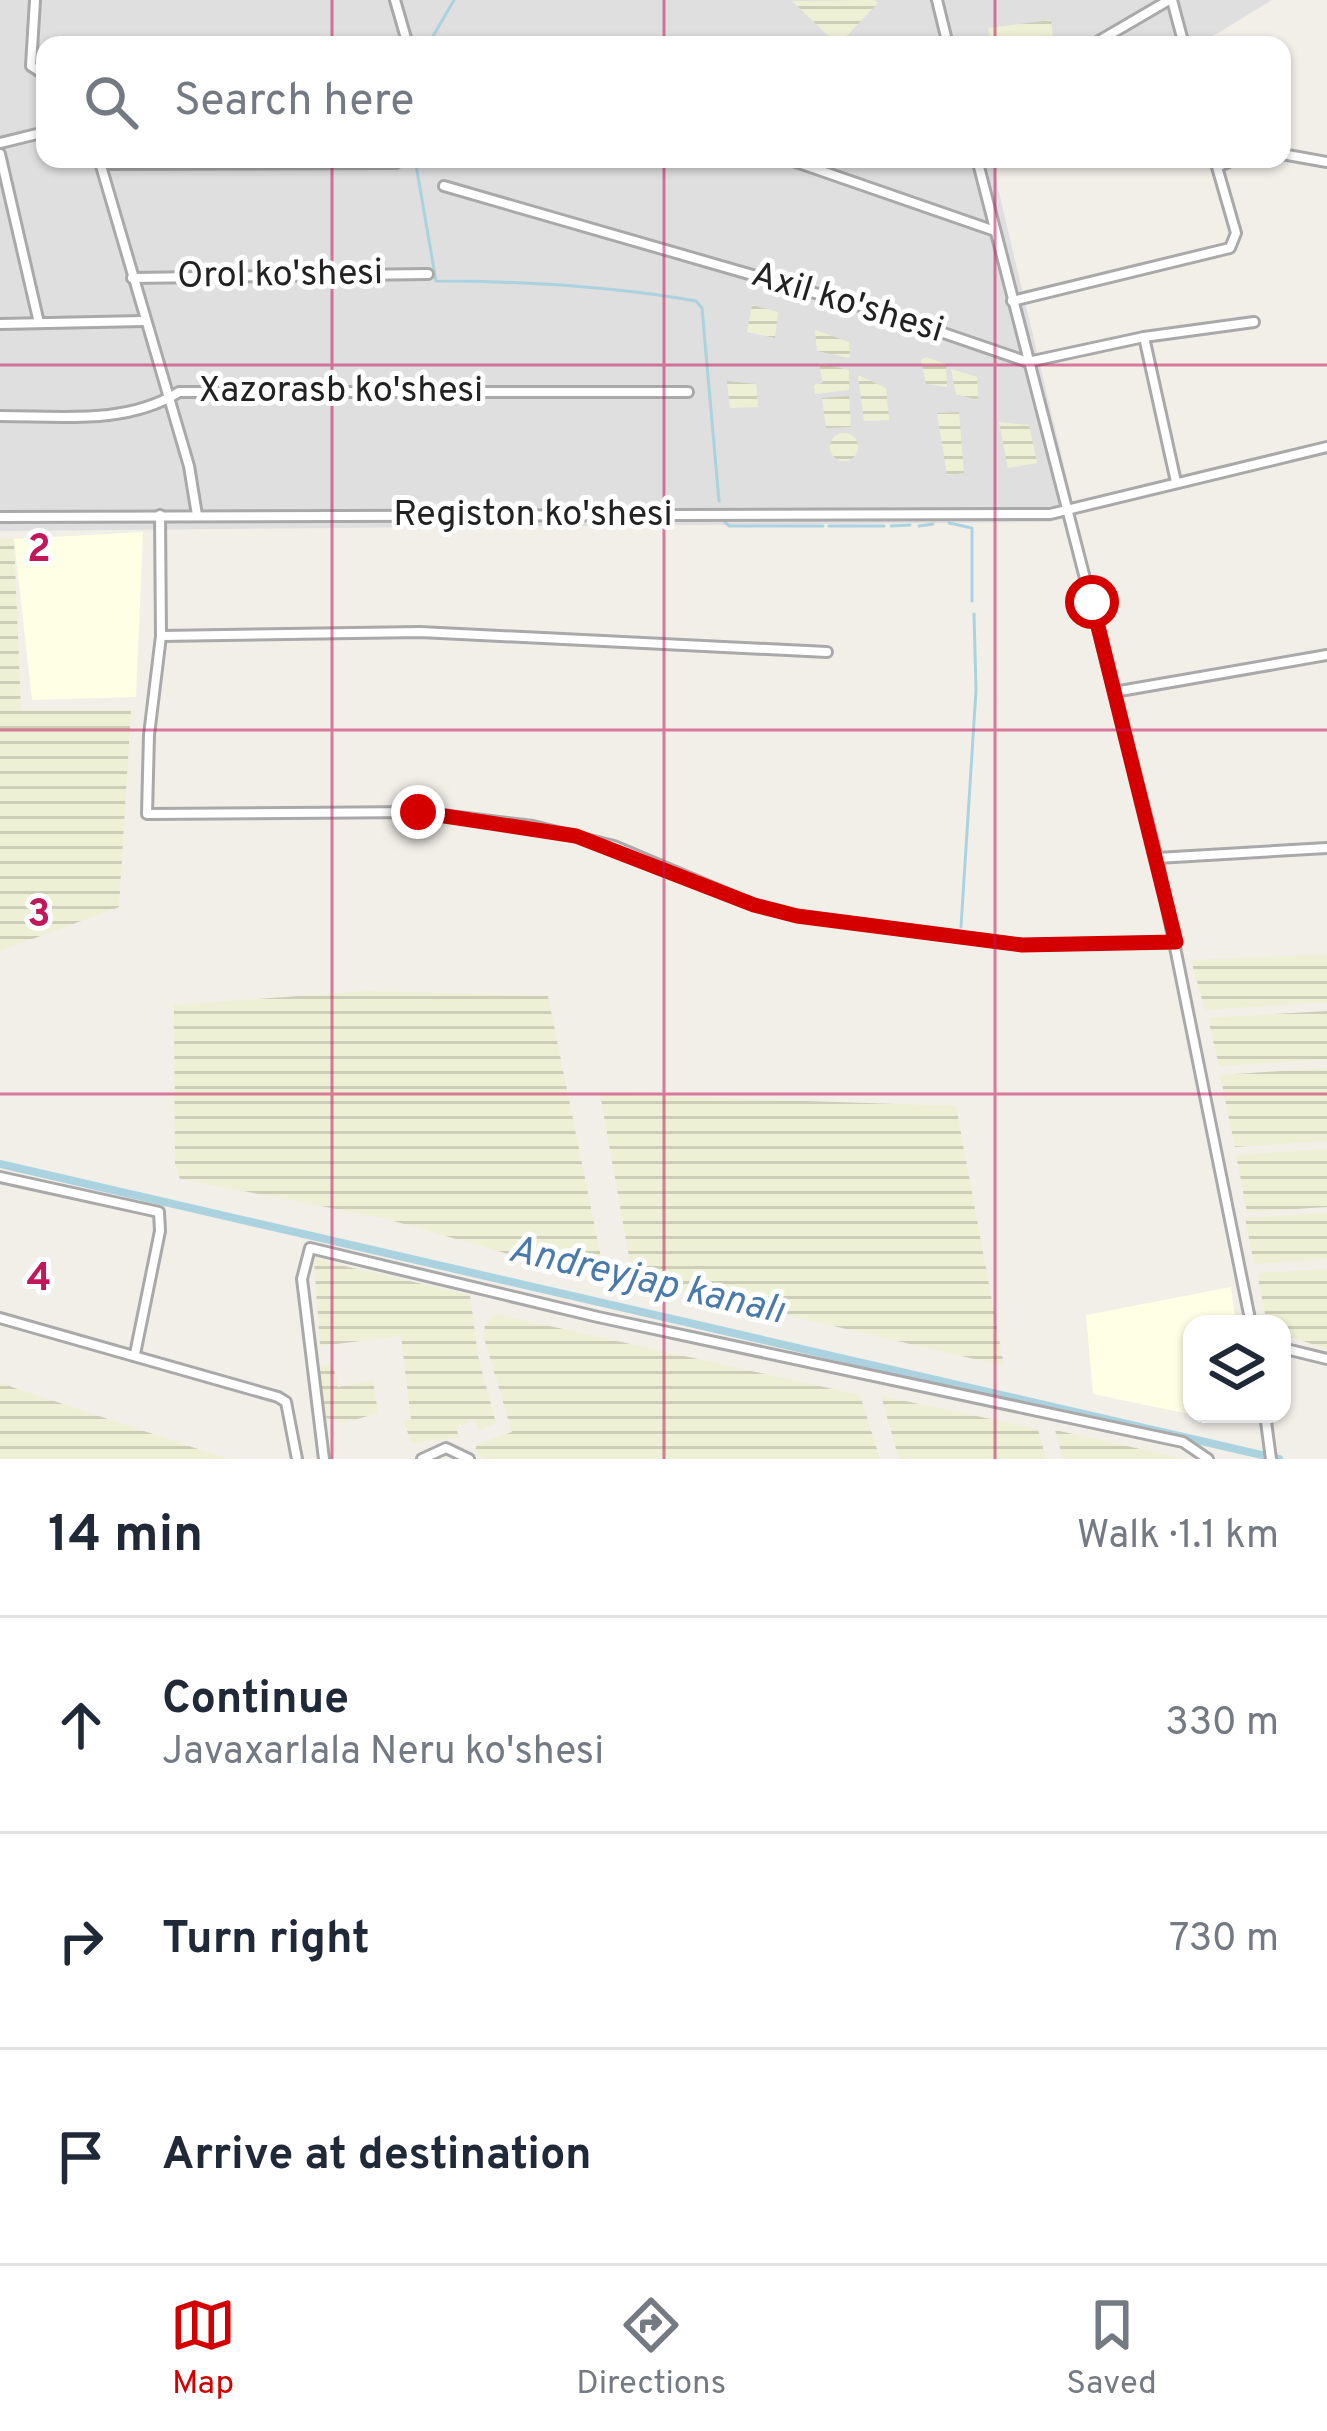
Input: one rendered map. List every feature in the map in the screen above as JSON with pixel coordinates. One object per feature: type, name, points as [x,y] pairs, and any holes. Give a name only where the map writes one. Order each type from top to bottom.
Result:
[{"type":"street","points":[[35,0],[30,56],[36,66]]},
{"type":"street","points":[[395,0],[405,36]]},
{"type":"street","points":[[937,0],[946,36]]},
{"type":"street","points":[[1108,36],[1170,0],[1181,36]]},
{"type":"street","points":[[0,143],[36,134]]},
{"type":"street","points":[[0,154],[40,323]]},
{"type":"street","points":[[1291,156],[1327,162]]},
{"type":"street","points":[[102,168],[143,321],[170,398],[197,515]]},
{"type":"street","points":[[813,168],[996,232]]},
{"type":"street","points":[[979,168],[1157,858],[1249,1315]]},
{"type":"street","points":[[1012,301],[1230,248],[1236,233],[1217,168]]},
{"type":"street","name":"Axil ko'shesi","points":[[444,186],[891,315],[1028,362]]},
{"type":"street","name":"Orol ko'shesi","points":[[132,278],[428,274]]},
{"type":"street","points":[[0,324],[143,321]]},
{"type":"street","points":[[1028,362],[1144,337],[1254,322]]},
{"type":"street","points":[[1144,337],[1176,482]]},
{"type":"street","name":"Xazorasb ko'shesi","points":[[0,416],[110,416],[150,410],[179,392],[688,392]]},
{"type":"street","name":"Registon ko'shesi","points":[[0,517],[833,516],[1066,510],[1327,447]]},
{"type":"street","points":[[160,515],[161,636],[147,814],[418,812],[533,826],[614,846],[754,905],[797,916],[1022,945],[1176,942]]},
{"type":"street","points":[[161,636],[420,632],[827,652]]},
{"type":"street","points":[[1114,692],[1327,655]]},
{"type":"street","points":[[1157,858],[1327,848]]},
{"type":"street","points":[[0,1177],[159,1212],[160,1231],[136,1354]]},
{"type":"street","points":[[324,1459],[302,1279],[310,1248],[598,1317],[1184,1442],[1208,1459]]},
{"type":"street","points":[[0,1318],[278,1397],[286,1402],[297,1459]]},
{"type":"street","points":[[1291,1350],[1327,1359]]},
{"type":"street","points":[[1266,1423],[1271,1459]]},
{"type":"street","points":[[422,1459],[446,1448],[470,1459]]},
{"type":"shaded area","points":[[0,0],[1272,0],[1213,36],[36,36],[36,168],[993,168],[1076,516],[1049,522],[0,531]]},
{"type":"shaded area","points":[[792,1],[878,3],[847,36],[829,36]]},
{"type":"shaded area","points":[[1051,20],[1053,36],[990,36],[988,28]]},
{"type":"shaded area","points":[[752,305],[778,312],[775,338],[747,332]]},
{"type":"shaded area","points":[[815,330],[849,342],[850,358],[817,351]]},
{"type":"shaded area","points":[[926,357],[946,364],[947,387],[926,384],[921,360]]},
{"type":"shaded area","points":[[819,363],[849,370],[849,390],[815,394],[814,385],[823,383]]},
{"type":"shaded area","points":[[951,369],[977,377],[978,400],[956,394]]},
{"type":"shaded area","points":[[858,375],[886,388],[889,420],[864,421]]},
{"type":"shaded area","points":[[727,381],[756,384],[758,407],[730,408]]},
{"type":"shaded area","points":[[849,396],[851,427],[826,428],[822,398]]},
{"type":"shaded area","points":[[959,412],[964,473],[947,475],[937,413]]},
{"type":"shaded area","points":[[999,422],[1029,425],[1037,463],[1008,468]]},
{"type":"shaded area","points":[[844,433],[854,437],[858,447],[854,457],[844,461],[834,457],[830,447],[834,437]]},
{"type":"shaded area","points":[[143,532],[136,697],[32,700],[14,539]]},
{"type":"shaded area","points":[[0,539],[14,539],[21,710],[131,710],[119,907],[0,951]]},
{"type":"shaded area","points":[[1327,954],[1327,1002],[1205,1010],[1191,960]]},
{"type":"shaded area","points":[[367,991],[548,996],[606,1282],[383,1218],[180,1179],[175,1164],[174,1005]]},
{"type":"shaded area","points":[[1327,1011],[1327,1059],[1219,1066],[1208,1018]]},
{"type":"shaded area","points":[[1327,1068],[1327,1141],[1235,1147],[1220,1075]]},
{"type":"shaded area","points":[[600,1094],[956,1106],[1004,1366],[633,1279]]},
{"type":"shaded area","points":[[1327,1149],[1327,1207],[1247,1212],[1236,1155]]},
{"type":"shaded area","points":[[1327,1213],[1327,1259],[1254,1264],[1245,1218]]},
{"type":"shaded area","points":[[314,1259],[470,1295],[478,1356],[496,1423],[479,1431],[475,1420],[456,1427],[459,1438],[411,1443],[404,1421],[411,1419],[401,1336],[320,1346]]},
{"type":"shaded area","points":[[1327,1269],[1327,1349],[1291,1337],[1291,1315],[1265,1315],[1257,1273]]},
{"type":"shaded area","points":[[1231,1287],[1235,1315],[1183,1315],[1183,1413],[1093,1394],[1086,1315]]},
{"type":"shaded area","points":[[496,1314],[860,1395],[880,1459],[483,1459],[475,1451],[477,1444],[512,1432],[484,1338],[485,1323]]},
{"type":"shaded area","points":[[333,1363],[338,1387],[373,1380],[378,1413],[344,1423],[326,1418],[316,1366]]},
{"type":"shaded area","points":[[0,1383],[228,1459],[0,1459]]},
{"type":"shaded area","points":[[881,1396],[1038,1429],[1046,1459],[899,1459]]},
{"type":"shaded area","points":[[1055,1430],[1185,1459],[1063,1459]]},
{"type":"waterway","points":[[433,36],[454,0]]},
{"type":"waterway","points":[[417,168],[436,281],[567,285],[696,301],[702,308],[719,501]]},
{"type":"waterway","points":[[724,521],[729,526],[823,526]]},
{"type":"waterway","points":[[949,523],[972,528],[972,601]]},
{"type":"waterway","points":[[919,526],[933,524]]},
{"type":"waterway","points":[[891,526],[910,525]]},
{"type":"waterway","points":[[829,526],[884,526]]},
{"type":"waterway","points":[[961,927],[976,690],[974,614]]},
{"type":"waterway","name":"Andreyjap kanalı","points":[[0,1164],[1279,1459]]},
{"type":"route","points":[[418,812],[533,826],[614,846],[754,905],[797,916],[1022,945],[1076,948],[1176,942],[1092,602]]}]
